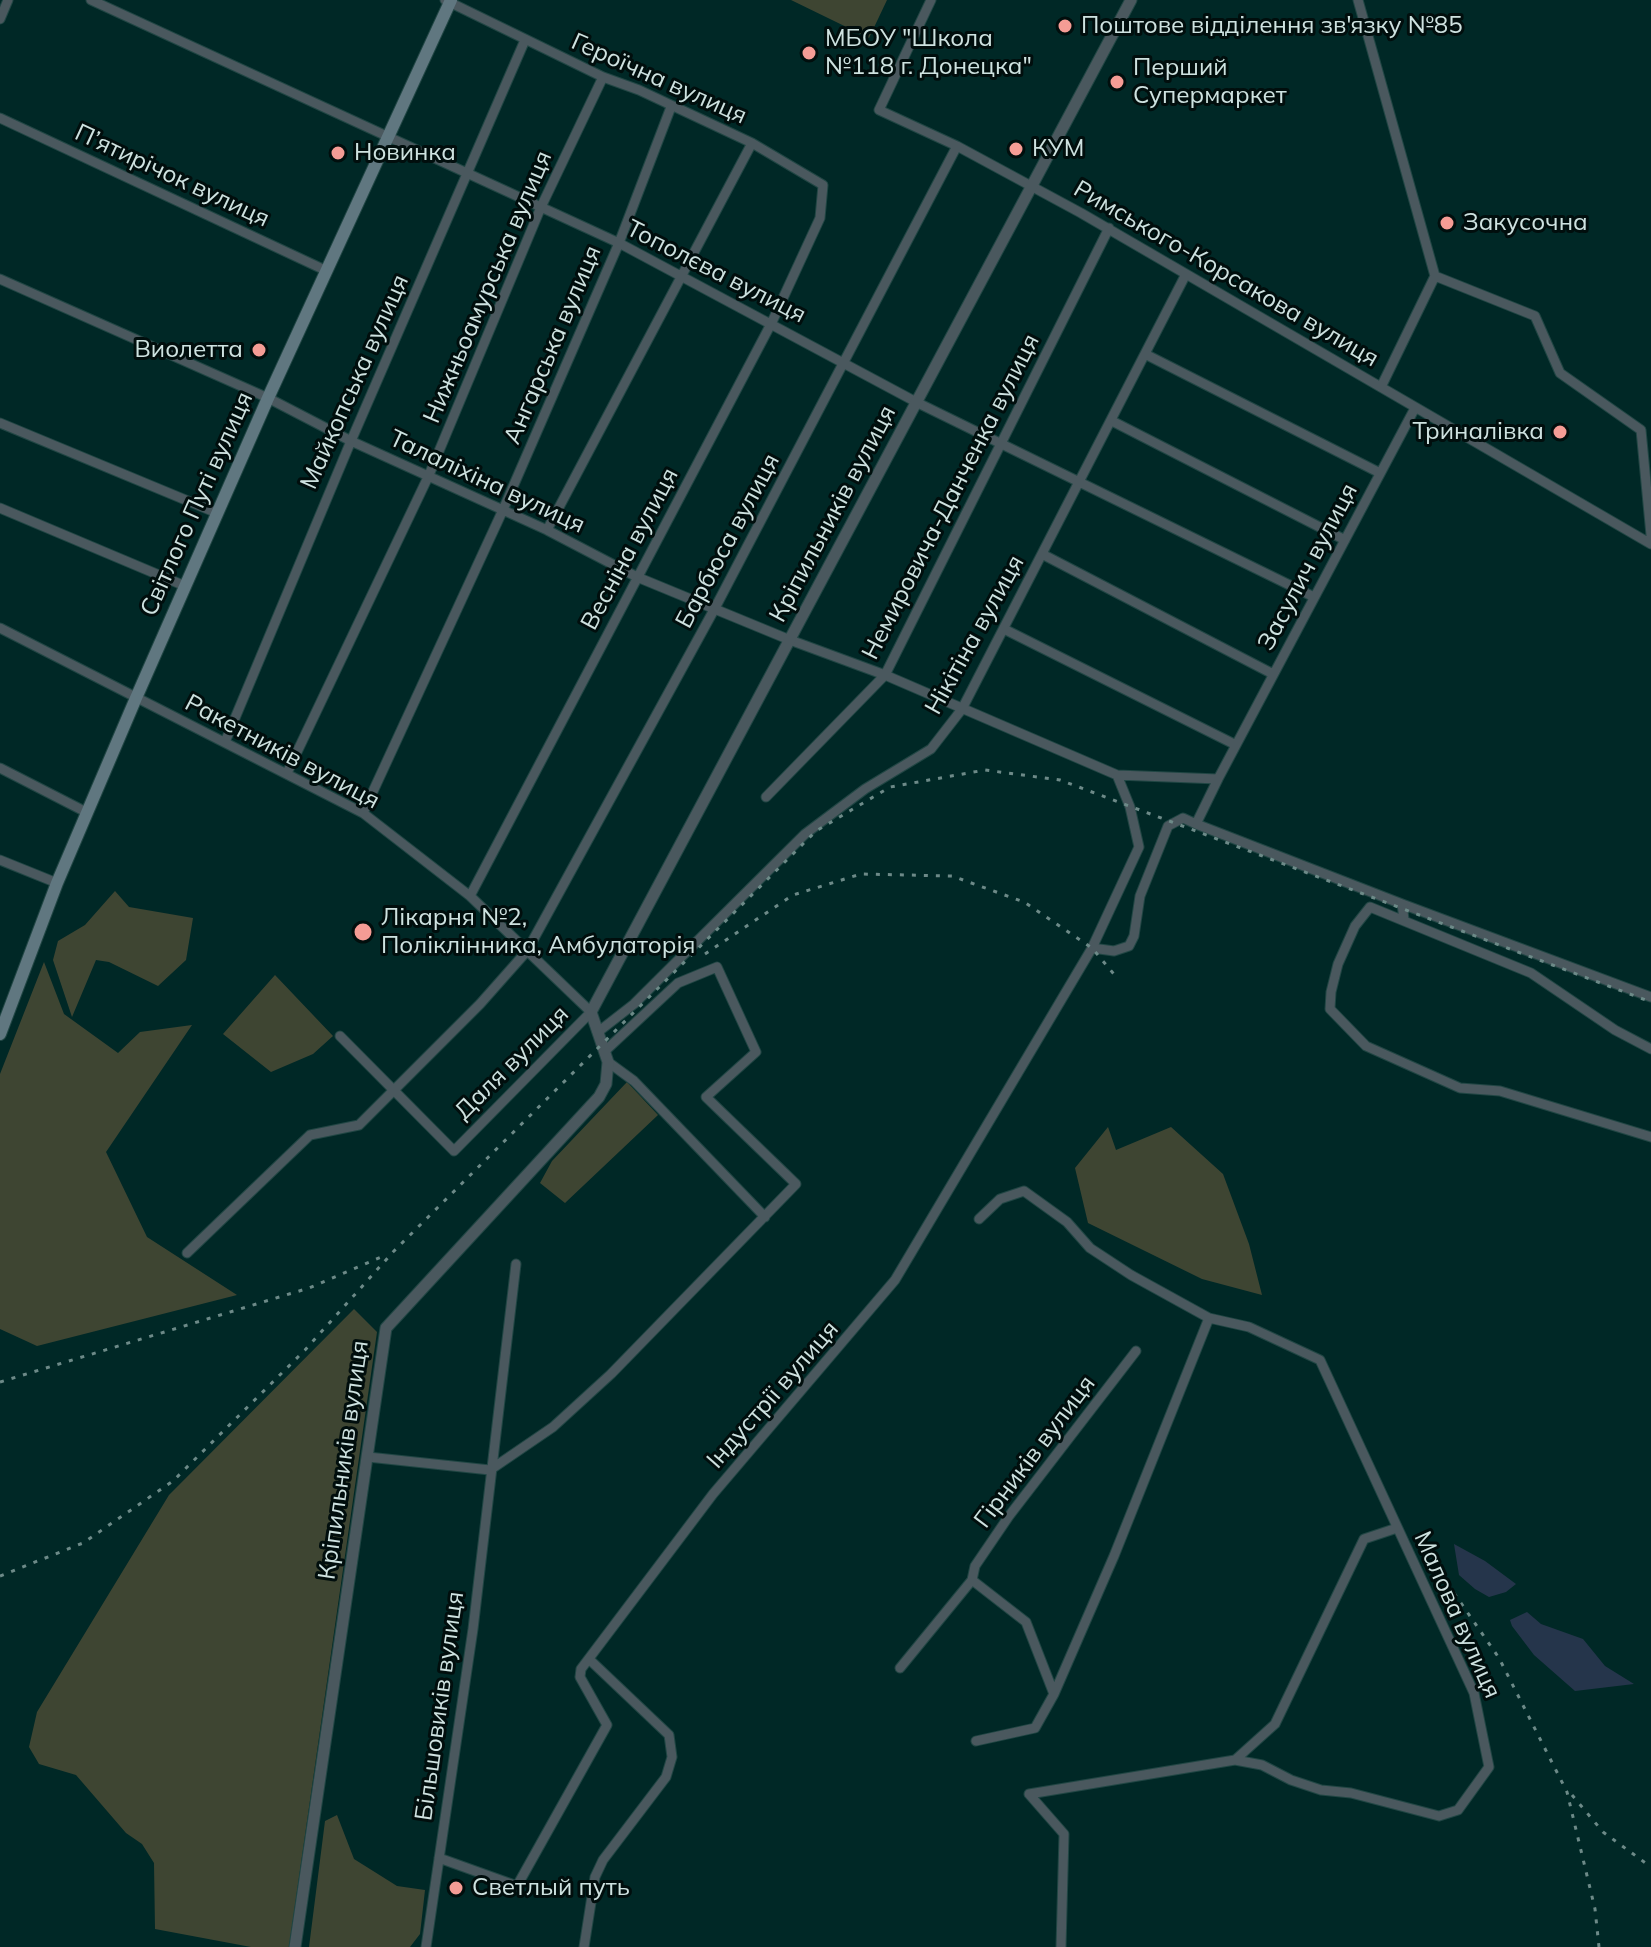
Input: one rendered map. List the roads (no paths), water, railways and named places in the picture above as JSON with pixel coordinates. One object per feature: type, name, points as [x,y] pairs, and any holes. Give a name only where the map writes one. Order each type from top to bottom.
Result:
[{"type":"main road","name":"Світлого Путі вулиця","points":[[0,1034],[86,812],[268,398],[449,1]]},
{"type":"street","points":[[0,19],[8,0]]},
{"type":"street","name":"Тополєва вулиця","points":[[91,0],[619,243],[1000,445],[1314,597]]},
{"type":"street","name":"Римського-Корсакова вулиця","points":[[931,0],[879,110],[957,146],[1109,228],[1185,276],[1651,544]]},
{"type":"street","name":"Кріпильників вулиця","points":[[591,1012],[1131,0]]},
{"type":"street","points":[[1358,0],[1435,276],[1535,316],[1560,373],[1641,430],[1651,535]]},
{"type":"street","name":"Героїчна вулиця","points":[[449,1],[603,77],[639,90],[752,143],[823,185],[820,218]]},
{"type":"street","name":"Майкопська вулиця","points":[[225,742],[351,441],[525,40]]},
{"type":"street","name":"Нижньоамурська вулиця","points":[[287,773],[429,475],[541,207],[603,77]]},
{"type":"street","name":"Ангарська вулиця","points":[[363,813],[502,512],[619,243],[671,107]]},
{"type":"street","name":"П’ятирічок вулиця","points":[[0,118],[327,271]]},
{"type":"street","points":[[547,530],[684,277],[752,143]]},
{"type":"street","name":"Барбюса вулиця","points":[[527,951],[715,608],[957,146]]},
{"type":"street","name":"Весніна вулиця","points":[[470,896],[772,322],[820,218]]},
{"type":"street","name":"Немировича-Данченка вулиця","points":[[766,797],[885,675],[1109,228]]},
{"type":"street","name":"Нікітіна вулиця","points":[[598,1032],[634,1004],[805,834],[865,789],[931,749],[962,709],[1185,276]]},
{"type":"street","name":"Римського-Корсакова вулиця","points":[[1381,387],[1435,276]]},
{"type":"street","name":"Талаліхіна вулиця","points":[[0,279],[268,398],[351,441],[547,530],[637,577],[885,675],[1117,775]]},
{"type":"street","points":[[1145,354],[1380,473]]},
{"type":"street","name":"Засулич вулиця","points":[[1196,824],[1415,408]]},
{"type":"street","points":[[1112,421],[1345,540]]},
{"type":"street","points":[[0,423],[217,513]]},
{"type":"street","points":[[0,508],[185,586]]},
{"type":"street","points":[[1042,554],[1273,674]]},
{"type":"street","name":"Ракетників вулиця","points":[[0,628],[363,813],[470,896],[591,1012]]},
{"type":"street","points":[[1004,629],[1236,745]]},
{"type":"street","points":[[0,768],[86,812]]},
{"type":"street","points":[[1117,775],[1218,779]]},
{"type":"street","name":"Індустрії вулиця","points":[[591,1661],[713,1494],[895,1280],[1092,948],[1139,847],[1130,807],[1117,775]]},
{"type":"street","points":[[1092,948],[1114,951],[1129,946],[1134,936],[1140,896],[1168,826],[1183,818],[1651,997]]},
{"type":"street","points":[[0,860],[57,883]]},
{"type":"street","points":[[1402,904],[1404,919]]},
{"type":"street","points":[[1651,1049],[1615,1030],[1531,973],[1463,947],[1379,908],[1366,910],[1338,964],[1330,1009],[1337,1020],[1366,1046],[1420,1067],[1460,1088],[1500,1091],[1651,1137]]},
{"type":"street","points":[[187,1253],[310,1135],[359,1125],[527,951]]},
{"type":"street","points":[[368,1457],[490,1470],[553,1427],[611,1374],[796,1184],[706,1097],[756,1052],[717,967],[678,983],[607,1056]]},
{"type":"street","points":[[591,1012],[607,1056],[765,1217]]},
{"type":"street","name":"Даля вулиця","points":[[340,1036],[454,1151],[591,1012]]},
{"type":"street","name":"Кріпильників вулиця","points":[[295,1947],[386,1328],[599,1097],[606,1084],[607,1056]]},
{"type":"street","name":"Малова вулиця","points":[[979,1219],[1000,1199],[1024,1191],[1067,1222],[1090,1248],[1209,1318],[1249,1327],[1320,1360],[1474,1693],[1489,1767],[1472,1796],[1458,1810],[1439,1816],[1351,1793],[1321,1790],[1291,1780],[1262,1765],[1235,1760],[1029,1794],[1064,1834],[1061,1947]]},
{"type":"street","name":"Більшовиків вулиця","points":[[426,1947],[473,1629],[516,1264]]},
{"type":"street","points":[[976,1741],[1035,1728],[1054,1694],[1114,1556],[1209,1318]]},
{"type":"street","name":"Гірників вулиця","points":[[900,1668],[972,1580],[975,1566],[1009,1516],[1136,1351]]},
{"type":"street","name":"Малова вулиця","points":[[1235,1760],[1275,1724],[1364,1539],[1397,1528]]},
{"type":"street","points":[[972,1580],[1026,1622],[1054,1694]]},
{"type":"street","points":[[439,1858],[517,1886],[607,1725],[580,1677],[581,1669],[591,1661],[669,1735],[672,1757],[666,1777],[599,1869],[588,1906],[584,1947]]},
{"type":"water","points":[[1454,1544],[1485,1561],[1516,1584],[1506,1592],[1489,1597],[1475,1589],[1459,1575]]},
{"type":"water","points":[[1527,1612],[1541,1624],[1583,1639],[1605,1666],[1634,1684],[1575,1691],[1534,1655],[1512,1626],[1510,1620]]},
{"type":"railway","points":[[0,1576],[83,1543],[173,1481],[305,1350],[393,1252],[816,831],[890,787],[985,770],[1060,780],[1651,1002]]},
{"type":"railway","points":[[705,954],[793,895],[861,874],[952,876],[1024,902],[1092,948],[1118,979]]},
{"type":"railway","points":[[0,1382],[309,1288],[386,1255]]},
{"type":"railway","points":[[1454,1593],[1499,1658],[1567,1792],[1595,1909],[1599,1947]]},
{"type":"railway","points":[[1572,1795],[1603,1832],[1651,1867]]},
{"type":"place","name":"Поштове відділення зв'язку №85","points":[[1065,26]]},
{"type":"place","name":"МБОУ \"Школа №118 г. Донецка\"","points":[[809,53]]},
{"type":"place","name":"Перший Супермаркет","points":[[1117,82]]},
{"type":"place","name":"КУМ","points":[[1016,149]]},
{"type":"place","name":"Новинка","points":[[338,153]]},
{"type":"place","name":"Закусочна","points":[[1447,223]]},
{"type":"place","name":"Виолетта","points":[[259,350]]},
{"type":"place","name":"Триналівка","points":[[1560,432]]},
{"type":"place","name":"Лікарня №2, Поліклінника, Амбулаторія","points":[[363,932]]},
{"type":"place","name":"Светлый путь","points":[[456,1888]]}]
